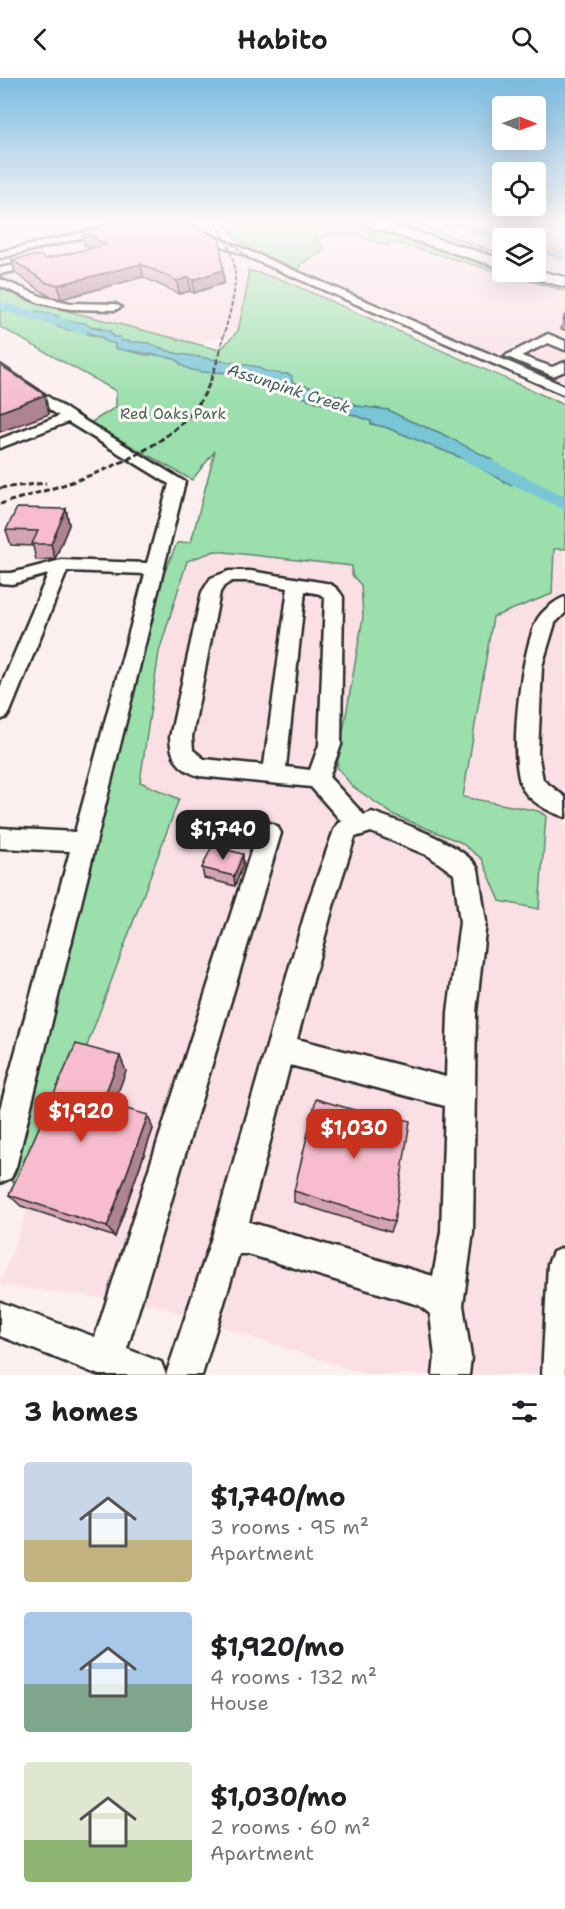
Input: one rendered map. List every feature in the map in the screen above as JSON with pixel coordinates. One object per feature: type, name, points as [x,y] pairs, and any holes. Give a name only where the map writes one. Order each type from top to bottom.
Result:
[{"type":"street","points":[[3,284],[40,300],[70,306],[115,307]]},
{"type":"street","points":[[315,284],[565,391]]},
{"type":"street","points":[[375,297],[390,303]]},
{"type":"street","points":[[551,386],[562,373],[511,356],[548,338],[565,346]]},
{"type":"street","points":[[516,370],[565,346]]},
{"type":"street","points":[[0,369],[69,417],[177,482],[0,1167]]},
{"type":"street","points":[[0,444],[69,417]]},
{"type":"street","points":[[0,578],[12,579],[61,565],[154,569]]},
{"type":"street","points":[[0,712],[61,565]]},
{"type":"street","points":[[317,779],[330,745],[334,597],[326,589],[250,576],[229,576],[217,582],[211,592],[181,737],[182,753],[199,767],[317,779],[360,826]]},
{"type":"street","points":[[274,774],[297,585]]},
{"type":"street","points":[[561,611],[546,621],[532,666],[527,753],[532,784],[548,799],[565,808]]},
{"type":"street","points":[[184,1375],[228,1237],[321,903],[346,830],[372,822],[437,849],[466,869],[472,922],[462,1012],[457,1232],[446,1305],[453,1358],[451,1375]]},
{"type":"street","points":[[106,1360],[268,833]]},
{"type":"street","points":[[0,838],[83,842]]},
{"type":"street","points":[[282,1049],[460,1095]]},
{"type":"street","points":[[228,1237],[248,1238],[428,1291],[446,1305]]},
{"type":"street","points":[[560,1375],[565,1264]]},
{"type":"street","points":[[0,1319],[148,1375]]},
{"type":"shaded area","points":[[0,284],[298,284],[332,299],[245,332],[195,343],[29,301],[0,288]]},
{"type":"shaded area","points":[[331,284],[539,284],[565,291],[565,384]]},
{"type":"shaded area","points":[[0,362],[82,417],[0,449]]},
{"type":"shaded area","points":[[554,549],[565,552],[565,1375],[367,1375],[155,1305],[0,1285],[179,799],[140,782],[159,652],[187,561],[215,551],[352,566],[352,575],[361,585],[363,617],[337,767],[352,786],[394,815],[460,842],[482,859],[500,901],[538,811],[463,798],[493,617],[552,594]]},
{"type":"green space","name":"Red Oaks Park","points":[[248,284],[291,284],[565,405],[565,549],[554,549],[552,594],[493,617],[463,797],[538,811],[546,816],[539,909],[500,901],[482,859],[460,842],[394,815],[352,786],[337,767],[363,617],[361,585],[352,575],[352,566],[215,551],[187,561],[159,652],[140,782],[179,799],[33,1191],[8,1179],[159,585],[177,543],[191,542],[215,451],[192,480],[90,423],[116,407],[116,391],[0,327],[0,288],[29,301],[220,350],[238,331]],"holes":[[[32,313],[100,328],[122,341],[148,343],[174,353],[258,367],[272,373],[288,374],[292,382],[342,397],[357,406],[388,410],[462,445],[510,484],[467,460],[385,427],[371,424],[371,421],[266,384],[244,379],[235,371],[221,373],[161,355],[146,355],[115,348],[115,344],[104,338],[87,334],[85,331],[60,327],[49,318]]]},
{"type":"water","points":[[37,311],[58,316],[60,320],[85,323],[89,327],[110,331],[113,337],[120,337],[122,341],[148,343],[174,353],[258,367],[266,372],[292,376],[292,382],[342,397],[357,406],[388,410],[491,459],[512,486],[467,460],[385,427],[371,424],[371,421],[266,384],[244,379],[235,371],[212,373],[196,371],[188,369],[177,360],[115,348],[115,344],[104,341],[104,338],[85,331],[61,328],[49,318],[31,313]]},
{"type":"building","points":[[0,365],[45,395],[0,412]]},
{"type":"building","points":[[17,508],[66,509],[51,544],[32,544],[38,531],[6,530]]},
{"type":"building","points":[[212,846],[243,854],[234,876],[202,868]]},
{"type":"building","points":[[76,1044],[120,1056],[102,1102],[148,1115],[107,1227],[9,1195]]},
{"type":"building","points":[[316,1099],[389,1120],[389,1115],[410,1121],[394,1222],[294,1191]]},
{"type":"waterway","name":"Assunpink Creek","points":[[0,306],[84,329]]},
{"type":"waterway","name":"Assunpink Creek","points":[[470,456],[565,504]]},
{"type":"railway","points":[[220,349],[235,284]]},
{"type":"railway","points":[[0,504],[108,468],[160,441],[181,423],[203,397],[215,369],[221,347]]},
{"type":"railway","points":[[0,488],[46,483]]}]
